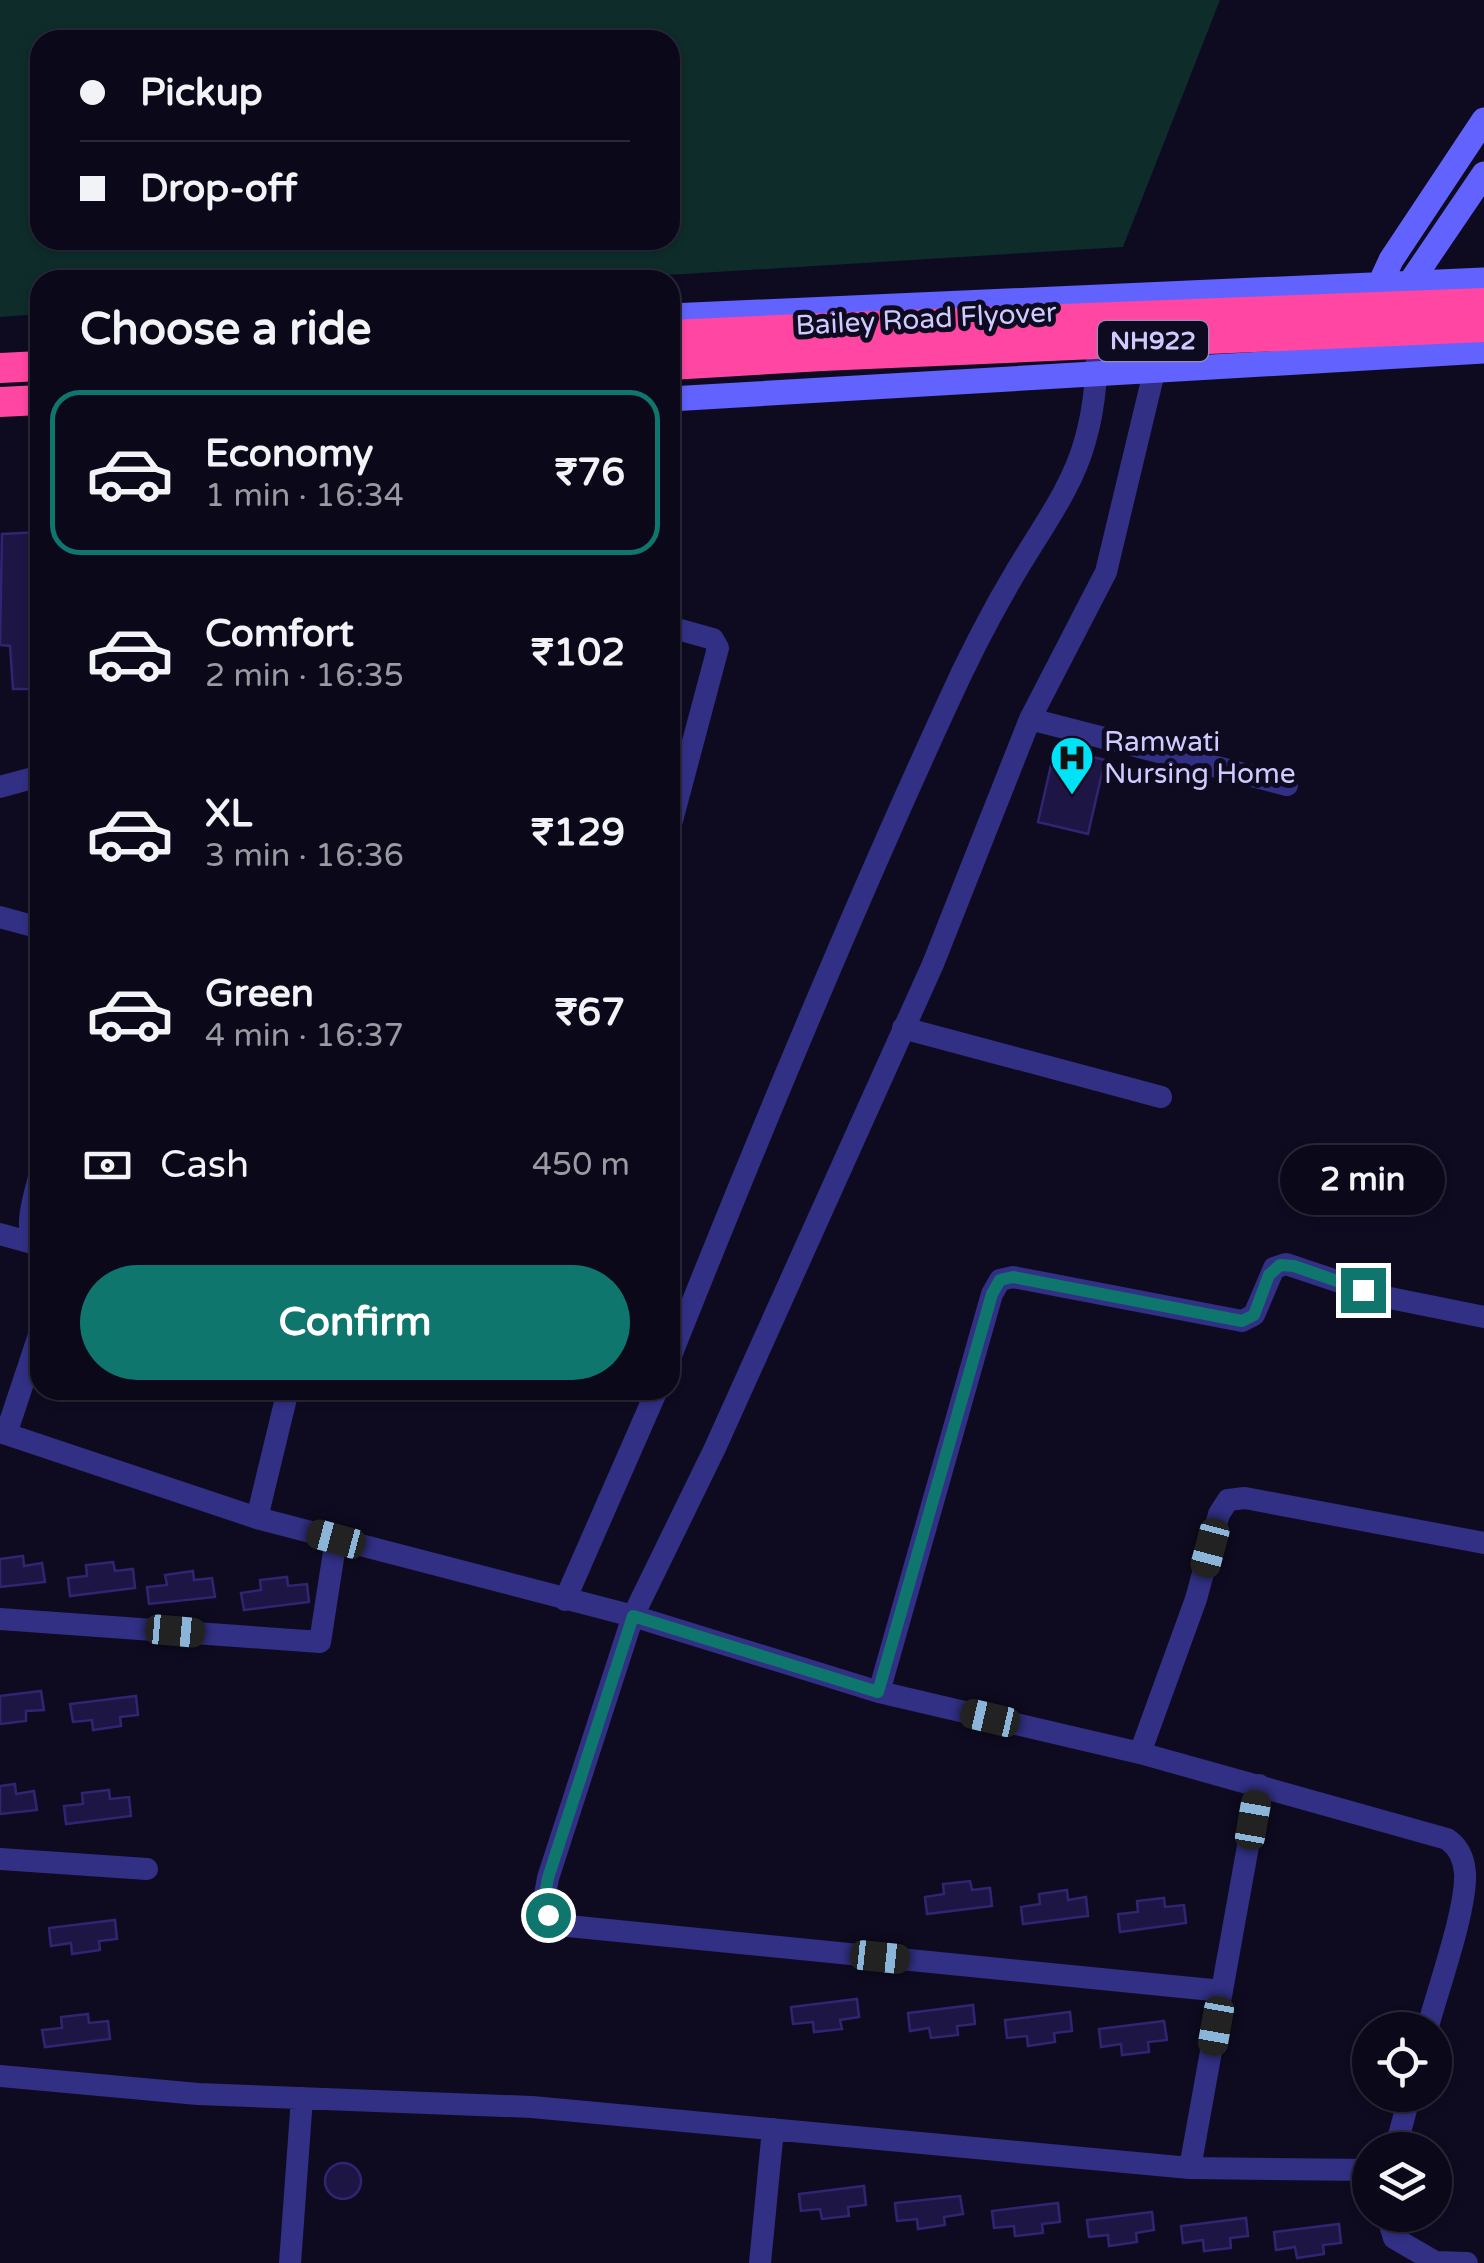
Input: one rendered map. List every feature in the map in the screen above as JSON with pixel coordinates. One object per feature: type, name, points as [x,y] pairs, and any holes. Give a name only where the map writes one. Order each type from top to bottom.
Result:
[{"type":"highway","name":"Bailey Road Flyover","points":[[680,363],[823,342],[1484,303]]},
{"type":"highway","name":"Bailey Road Flyover","points":[[680,335],[823,342],[1484,326]]},
{"type":"highway","points":[[0,368],[30,366]]},
{"type":"highway","points":[[0,402],[30,400]]},
{"type":"main road","points":[[1374,356],[1380,284],[1406,235],[1484,120]]},
{"type":"main road","points":[[1405,355],[1410,283],[1484,174]]},
{"type":"main road","points":[[680,316],[1484,280]]},
{"type":"main road","points":[[1250,290],[1255,362]]},
{"type":"main road","points":[[680,399],[1484,350]]},
{"type":"street","points":[[680,1334],[822,987],[943,712],[969,656],[1067,490],[1085,441],[1097,372],[1099,296]]},
{"type":"street","points":[[1155,368],[1106,572],[1030,718],[933,964],[716,1448],[633,1616],[544,1900],[553,1924],[1222,1992]]},
{"type":"street","points":[[680,630],[713,638],[718,648],[680,790]]},
{"type":"street","points":[[1030,718],[1287,785]]},
{"type":"street","points":[[0,787],[30,779]]},
{"type":"street","points":[[0,917],[30,925]]},
{"type":"street","points":[[903,1028],[1162,1097]]},
{"type":"street","points":[[0,1234],[30,1245]]},
{"type":"street","points":[[878,1692],[992,1294],[1000,1280],[1013,1277],[1242,1321],[1254,1315],[1274,1268],[1286,1264],[1385,1297],[1484,1317]]},
{"type":"street","points":[[30,1359],[3,1433],[257,1518],[633,1616],[878,1692],[1140,1753],[1435,1834],[1456,1844],[1473,1862],[1432,2012]]},
{"type":"street","points":[[257,1518],[286,1400]]},
{"type":"street","points":[[565,1600],[653,1400]]},
{"type":"street","points":[[1140,1753],[1196,1599],[1219,1514],[1228,1500],[1245,1498],[1484,1543]]},
{"type":"street","points":[[0,1619],[320,1642],[336,1539]]},
{"type":"street","points":[[1190,2168],[1259,1785]]},
{"type":"street","points":[[0,1858],[148,1869]]},
{"type":"street","points":[[0,2076],[198,2094],[532,2107],[1190,2168],[1352,2170]]},
{"type":"street","points":[[290,2263],[302,2098]]},
{"type":"street","points":[[760,2263],[773,2129]]},
{"type":"street","points":[[1392,2232],[1394,2238],[1436,2262],[1466,2263]]},
{"type":"green space","points":[[0,0],[1220,0],[1123,247],[680,274],[680,270],[30,270],[30,315],[0,317]]},
{"type":"building","points":[[30,533],[30,689],[13,689],[10,646],[0,645],[2,534]]},
{"type":"building","points":[[1055,748],[1105,760],[1088,834],[1038,822]]},
{"type":"building","points":[[23,1556],[24,1566],[42,1563],[45,1582],[0,1587],[0,1559]]},
{"type":"building","points":[[113,1562],[115,1571],[133,1569],[135,1588],[70,1596],[68,1578],[87,1576],[86,1565]]},
{"type":"building","points":[[193,1571],[194,1580],[212,1578],[215,1597],[149,1604],[147,1587],[167,1585],[165,1575]]},
{"type":"building","points":[[287,1577],[288,1586],[307,1584],[309,1602],[244,1610],[241,1593],[261,1590],[260,1580]]},
{"type":"building","points":[[41,1691],[44,1710],[26,1711],[26,1721],[0,1724],[0,1696]]},
{"type":"building","points":[[136,1696],[138,1715],[120,1717],[121,1726],[93,1730],[92,1720],[73,1722],[70,1704]]},
{"type":"building","points":[[15,1784],[16,1794],[34,1791],[37,1810],[0,1814],[0,1786]]},
{"type":"building","points":[[109,1790],[110,1799],[129,1797],[131,1816],[66,1824],[64,1806],[83,1804],[82,1793]]},
{"type":"building","points":[[970,1881],[972,1890],[990,1888],[992,1906],[927,1914],[925,1897],[944,1894],[943,1884]]},
{"type":"building","points":[[1067,1890],[1068,1900],[1086,1897],[1088,1916],[1023,1924],[1021,1907],[1040,1904],[1039,1894]]},
{"type":"building","points":[[1164,1898],[1165,1907],[1184,1905],[1186,1923],[1120,1932],[1118,1914],[1138,1912],[1137,1901]]},
{"type":"building","points":[[115,1920],[117,1939],[99,1941],[100,1950],[72,1954],[71,1943],[51,1946],[49,1928]]},
{"type":"building","points":[[857,1999],[859,2017],[840,2020],[842,2029],[814,2032],[813,2022],[793,2024],[791,2007]]},
{"type":"building","points":[[973,2005],[975,2024],[957,2026],[958,2035],[931,2038],[929,2028],[910,2031],[908,2013]]},
{"type":"building","points":[[1070,2012],[1072,2031],[1054,2033],[1055,2042],[1028,2046],[1027,2036],[1007,2038],[1005,2020]]},
{"type":"building","points":[[88,2014],[89,2023],[108,2021],[110,2039],[45,2047],[42,2030],[62,2028],[61,2017]]},
{"type":"building","points":[[1164,2021],[1167,2040],[1148,2042],[1149,2052],[1122,2055],[1121,2044],[1101,2047],[1099,2029]]},
{"type":"building","points":[[343,2163],[355,2169],[361,2181],[355,2193],[343,2199],[331,2193],[325,2181],[331,2169]]},
{"type":"building","points":[[864,2186],[866,2205],[848,2207],[849,2216],[822,2219],[820,2209],[801,2211],[799,2194]]},
{"type":"building","points":[[960,2196],[963,2214],[944,2217],[945,2225],[918,2229],[917,2219],[897,2221],[895,2203]]},
{"type":"building","points":[[1058,2203],[1060,2222],[1042,2224],[1043,2233],[1015,2236],[1014,2226],[994,2228],[992,2211]]},
{"type":"building","points":[[1152,2212],[1154,2230],[1136,2233],[1137,2242],[1109,2246],[1108,2235],[1089,2237],[1087,2220]]},
{"type":"building","points":[[1246,2218],[1248,2236],[1230,2238],[1231,2248],[1204,2251],[1203,2240],[1183,2243],[1181,2226]]},
{"type":"building","points":[[1339,2224],[1341,2243],[1323,2245],[1324,2254],[1297,2258],[1295,2247],[1276,2250],[1274,2232]]},
{"type":"place","name":"Ramwati Nursing Home","points":[[1072,796]]},
{"type":"route","points":[[548,1915],[544,1900],[548,1878],[633,1616],[878,1692],[992,1294],[1000,1280],[1013,1277],[1242,1321],[1254,1315],[1269,1275],[1280,1265],[1294,1266],[1363,1290]]}]
